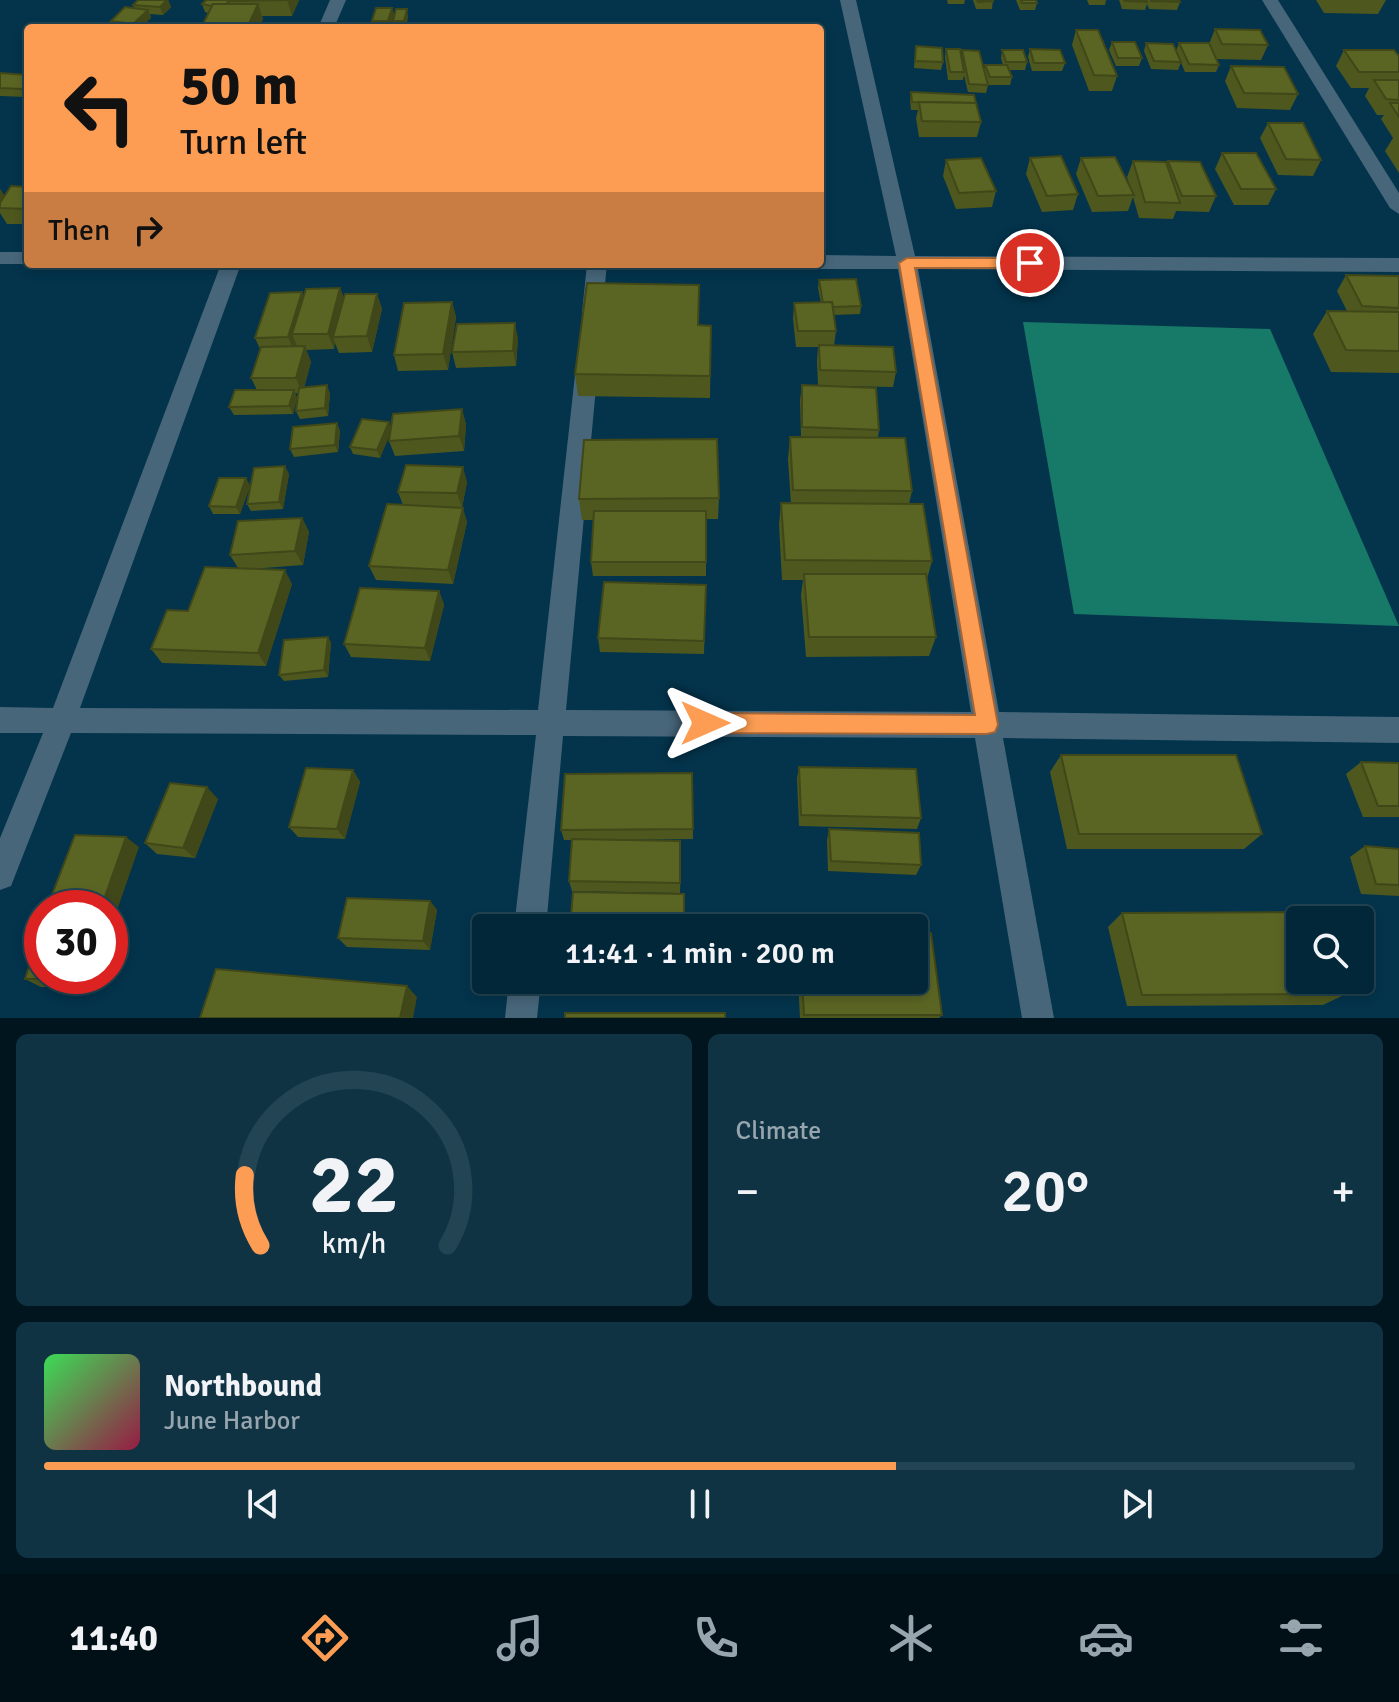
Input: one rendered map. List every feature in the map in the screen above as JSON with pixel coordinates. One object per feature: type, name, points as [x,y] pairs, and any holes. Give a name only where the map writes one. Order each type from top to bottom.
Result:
[{"type":"street","points":[[328,24],[338,0]]},
{"type":"street","points":[[848,0],[907,263],[1038,1018]]},
{"type":"street","points":[[1270,0],[1399,208]]},
{"type":"street","points":[[0,258],[24,258]]},
{"type":"street","points":[[824,262],[1399,265]]},
{"type":"street","points":[[0,875],[62,720],[230,268]]},
{"type":"street","points":[[531,914],[597,268]]},
{"type":"street","points":[[0,720],[1399,730]]},
{"type":"street","points":[[521,1018],[524,994]]},
{"type":"shaded area","points":[[1023,322],[1270,329],[1399,626],[1074,614]]},
{"type":"building","points":[[138,0],[167,0],[160,7],[133,5]]},
{"type":"building","points":[[206,0],[230,0],[226,4],[212,6],[202,4]]},
{"type":"building","points":[[1021,0],[1036,0],[1037,3],[1022,3]]},
{"type":"building","points":[[1179,0],[1180,2],[1151,1]]},
{"type":"building","points":[[213,4],[258,4],[249,24],[203,24]]},
{"type":"building","points":[[125,7],[148,10],[133,24],[111,21]]},
{"type":"building","points":[[376,8],[392,8],[388,21],[372,21]]},
{"type":"building","points":[[396,9],[407,9],[404,21],[393,21]]},
{"type":"building","points":[[1215,29],[1260,30],[1268,45],[1222,44]]},
{"type":"building","points":[[1076,30],[1098,30],[1117,76],[1094,75]]},
{"type":"building","points":[[1112,42],[1135,42],[1142,58],[1118,58]]},
{"type":"building","points":[[1146,43],[1173,44],[1181,62],[1154,61]]},
{"type":"building","points":[[1179,43],[1209,43],[1219,65],[1189,64]]},
{"type":"building","points":[[916,46],[942,48],[943,62],[915,61]]},
{"type":"building","points":[[946,49],[960,49],[964,72],[950,72]]},
{"type":"building","points":[[1030,49],[1060,50],[1065,63],[1034,63]]},
{"type":"building","points":[[962,50],[979,51],[988,85],[969,84]]},
{"type":"building","points":[[1002,50],[1023,50],[1027,62],[1006,62]]},
{"type":"building","points":[[1344,50],[1394,50],[1399,56],[1399,72],[1359,72]]},
{"type":"building","points":[[985,65],[1007,65],[1012,77],[990,77]]},
{"type":"building","points":[[1231,66],[1284,67],[1298,94],[1244,93]]},
{"type":"building","points":[[0,73],[24,75],[22,89],[0,88]]},
{"type":"building","points":[[1374,80],[1399,80],[1399,100],[1386,99]]},
{"type":"building","points":[[911,92],[974,95],[976,103],[912,102]]},
{"type":"building","points":[[919,102],[976,103],[981,122],[922,121]]},
{"type":"building","points":[[1390,103],[1399,103],[1399,117]]},
{"type":"building","points":[[1268,123],[1303,123],[1321,160],[1286,159]]},
{"type":"building","points":[[1222,153],[1256,153],[1276,189],[1241,189]]},
{"type":"building","points":[[1061,156],[1078,194],[1047,196],[1030,158]]},
{"type":"building","points":[[1115,157],[1134,195],[1098,196],[1081,158]]},
{"type":"building","points":[[981,158],[996,191],[959,193],[946,160]]},
{"type":"building","points":[[1133,161],[1166,162],[1180,203],[1145,202]]},
{"type":"building","points":[[1168,161],[1200,162],[1216,196],[1182,196]]},
{"type":"building","points":[[11,186],[24,187],[24,209],[0,208]]},
{"type":"building","points":[[1346,275],[1399,276],[1399,308],[1362,306]]},
{"type":"building","points":[[856,279],[861,306],[833,307],[832,302],[823,303],[819,280]]},
{"type":"building","points":[[587,283],[699,285],[698,325],[711,326],[710,376],[575,374]]},
{"type":"building","points":[[340,288],[328,334],[292,334],[306,289]]},
{"type":"building","points":[[302,292],[288,337],[255,338],[270,293]]},
{"type":"building","points":[[345,294],[377,294],[367,336],[333,337]]},
{"type":"building","points":[[452,302],[443,354],[394,355],[404,303]]},
{"type":"building","points":[[832,302],[836,331],[798,331],[794,303]]},
{"type":"building","points":[[1327,311],[1399,312],[1399,351],[1346,350]]},
{"type":"building","points":[[515,323],[513,351],[452,352],[457,324]]},
{"type":"building","points":[[819,345],[893,347],[896,372],[820,370]]},
{"type":"building","points":[[305,346],[296,378],[251,378],[261,347]]},
{"type":"building","points":[[327,385],[325,408],[296,411],[299,388]]},
{"type":"building","points":[[802,385],[876,388],[879,430],[802,427]]},
{"type":"building","points":[[235,390],[294,390],[289,406],[229,407]]},
{"type":"building","points":[[462,409],[459,436],[389,441],[393,414]]},
{"type":"building","points":[[362,419],[389,422],[377,450],[350,447]]},
{"type":"building","points":[[337,423],[335,445],[290,449],[293,427]]},
{"type":"building","points":[[790,437],[905,438],[912,491],[793,490]]},
{"type":"building","points":[[717,439],[719,498],[579,499],[584,440]]},
{"type":"building","points":[[406,465],[463,467],[457,493],[398,492]]},
{"type":"building","points":[[285,466],[279,502],[247,504],[254,468]]},
{"type":"building","points":[[219,478],[246,478],[236,507],[209,506]]},
{"type":"building","points":[[781,503],[923,504],[932,561],[785,560]]},
{"type":"building","points":[[387,504],[463,508],[448,570],[369,566]]},
{"type":"building","points":[[594,511],[706,511],[706,562],[591,562]]},
{"type":"building","points":[[302,518],[295,551],[230,555],[238,521]]},
{"type":"building","points":[[205,567],[285,570],[258,653],[151,649],[167,610],[188,611]]},
{"type":"building","points":[[804,574],[926,574],[936,637],[809,637]]},
{"type":"building","points":[[604,582],[706,585],[704,641],[598,638]]},
{"type":"building","points":[[360,588],[439,591],[425,648],[344,644]]},
{"type":"building","points":[[328,637],[324,670],[279,675],[284,640]]},
{"type":"building","points":[[1061,755],[1236,755],[1262,834],[1079,834]]},
{"type":"building","points":[[1361,762],[1399,763],[1399,806],[1378,806]]},
{"type":"building","points":[[799,767],[916,769],[921,818],[801,815]]},
{"type":"building","points":[[306,768],[353,770],[337,829],[289,827]]},
{"type":"building","points":[[692,773],[693,829],[561,830],[565,774]]},
{"type":"building","points":[[170,783],[207,787],[183,848],[145,843]]},
{"type":"building","points":[[829,829],[919,833],[921,865],[831,861]]},
{"type":"building","points":[[75,835],[126,837],[107,890],[54,890]]},
{"type":"building","points":[[572,839],[680,841],[680,883],[569,881]]},
{"type":"building","points":[[1365,846],[1399,849],[1399,885],[1376,884]]},
{"type":"building","points":[[573,892],[684,894],[684,914],[571,914]]},
{"type":"building","points":[[347,898],[430,901],[423,941],[338,938]]},
{"type":"building","points":[[1286,912],[1286,994],[1346,994],[1142,995],[1122,913]]},
{"type":"building","points":[[928,933],[931,933],[942,1015],[804,1015],[803,994],[928,994]]},
{"type":"building","points":[[216,969],[407,986],[400,1018],[200,1018]]},
{"type":"building","points":[[565,1013],[725,1013],[725,1018],[565,1018]]},
{"type":"route","points":[[705,723],[987,725],[907,263],[1030,263]]}]
